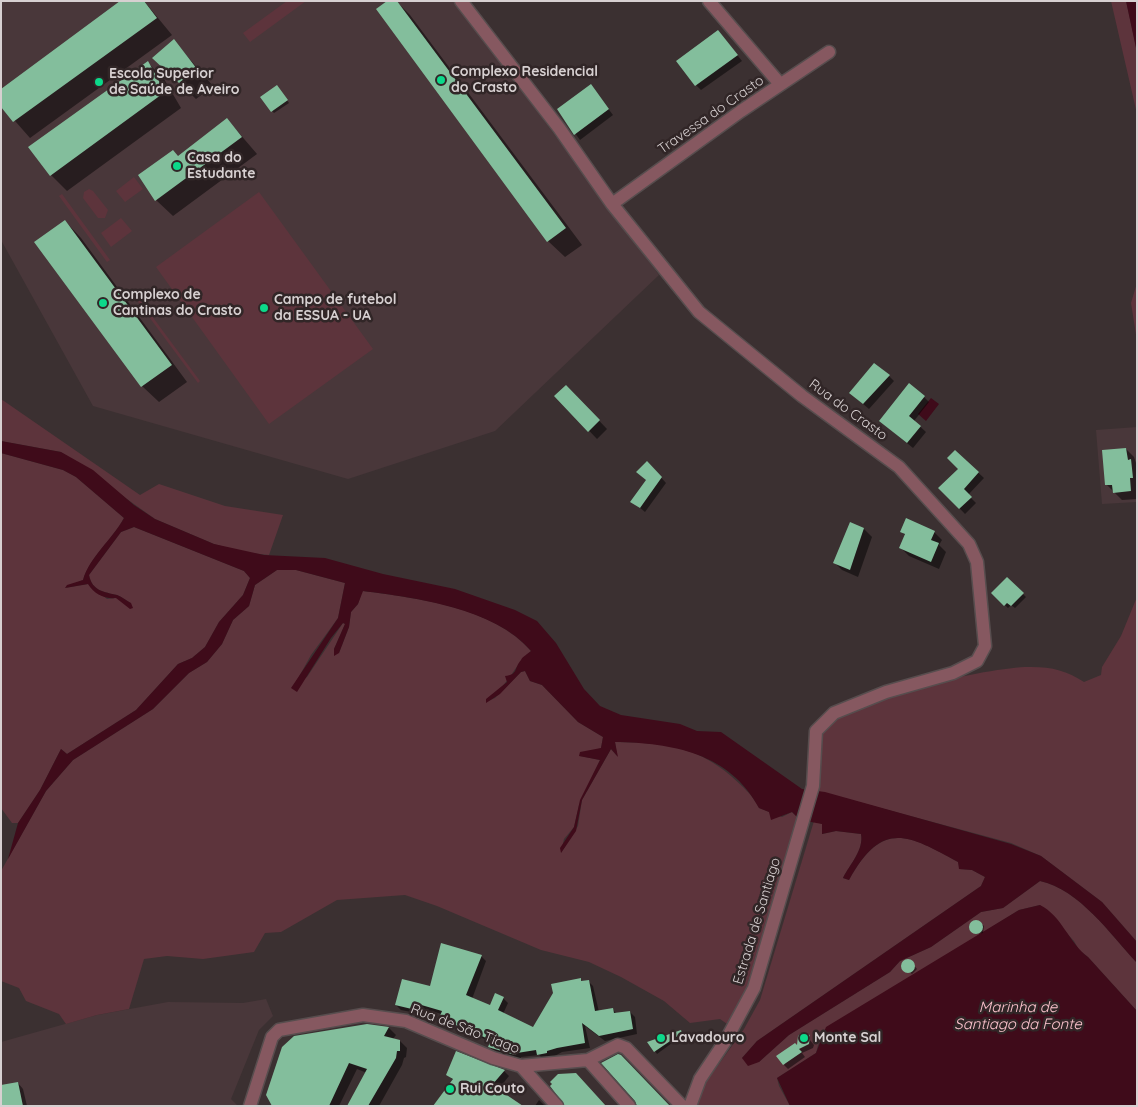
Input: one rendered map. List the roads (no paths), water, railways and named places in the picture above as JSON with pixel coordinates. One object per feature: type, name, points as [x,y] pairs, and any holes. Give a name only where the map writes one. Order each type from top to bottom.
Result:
[{"type":"street","name":"Rua do Crasto","points":[[461,1],[559,128],[612,204],[699,312],[802,396],[899,467],[969,544],[977,562],[985,646],[977,661],[953,673],[886,692],[834,713],[816,731],[814,786],[803,821]]},
{"type":"street","points":[[709,1],[780,84]]},
{"type":"street","name":"Travessa do Crasto","points":[[612,204],[780,84],[829,52]]},
{"type":"street","name":"Estrada de Santiago","points":[[690,1106],[700,1079],[726,1040],[754,988],[803,821]]},
{"type":"street","name":"Rua de São Tiago","points":[[250,1106],[272,1037],[279,1030],[364,1015],[406,1021],[493,1058],[521,1066],[557,1106]]},
{"type":"street","points":[[521,1066],[588,1060],[618,1044],[626,1048],[682,1106]]},
{"type":"street","points":[[588,1060],[629,1106]]},
{"type":"water","points":[[1126,1],[1137,1],[1137,51],[1136,48]]},
{"type":"water","points":[[931,398],[939,404],[926,421],[918,414]]},
{"type":"water","points":[[1,441],[61,452],[93,470],[134,505],[155,519],[214,544],[264,555],[325,558],[383,574],[455,589],[515,610],[537,621],[556,643],[584,689],[600,706],[621,715],[680,724],[697,731],[721,732],[802,789],[825,792],[1011,844],[1041,856],[1102,902],[1137,942],[1137,963],[1081,903],[1068,893],[1040,881],[1003,908],[981,912],[931,947],[900,961],[890,972],[789,1035],[759,1062],[748,1066],[742,1058],[757,1041],[981,886],[985,877],[972,870],[959,869],[958,862],[940,852],[910,840],[897,838],[885,841],[873,848],[861,861],[849,880],[843,878],[856,857],[860,846],[861,834],[836,831],[822,834],[822,824],[800,820],[792,812],[771,820],[769,812],[759,808],[747,789],[716,763],[678,749],[636,743],[615,742],[618,757],[611,749],[582,800],[576,831],[561,853],[560,848],[574,827],[580,800],[600,760],[579,756],[580,752],[601,748],[603,737],[578,722],[542,685],[530,681],[525,671],[521,672],[500,694],[486,703],[486,699],[507,682],[505,676],[514,673],[522,659],[531,651],[516,636],[497,624],[476,615],[407,597],[363,591],[358,604],[351,612],[349,627],[339,653],[334,656],[334,649],[345,624],[343,623],[331,638],[297,692],[291,688],[338,618],[345,583],[296,570],[277,570],[255,585],[249,606],[233,620],[222,644],[207,662],[189,673],[153,709],[73,760],[46,791],[8,859],[18,823],[40,790],[61,749],[67,754],[136,710],[178,664],[192,658],[205,647],[219,622],[243,595],[250,578],[244,571],[134,527],[121,532],[89,575],[96,588],[121,597],[131,603],[133,608],[130,609],[116,598],[107,598],[100,595],[93,591],[88,584],[65,588],[67,585],[83,580],[91,563],[124,518],[76,477],[63,470],[1,453]]},
{"type":"water","name":"Marinha de Santiago da Fonte","points":[[1040,905],[1054,916],[1081,951],[1137,1011],[1137,1106],[790,1106],[777,1078],[816,1053],[826,1027],[1019,910]]},
{"type":"place","name":"Complexo Residencial do Crasto","points":[[441,80]]},
{"type":"place","name":"Escola Superior de Saúde de Aveiro","points":[[99,82]]},
{"type":"place","name":"Casa do Estudante","points":[[177,166]]},
{"type":"place","name":"Complexo de Cantinas do Crasto","points":[[103,303]]},
{"type":"place","name":"Campo de futebol da ESSUA - UA","points":[[264,308]]},
{"type":"place","name":"Lavadouro","points":[[661,1038]]},
{"type":"place","name":"Monte Sal","points":[[804,1038]]},
{"type":"place","name":"Rui Couto","points":[[450,1089]]}]
